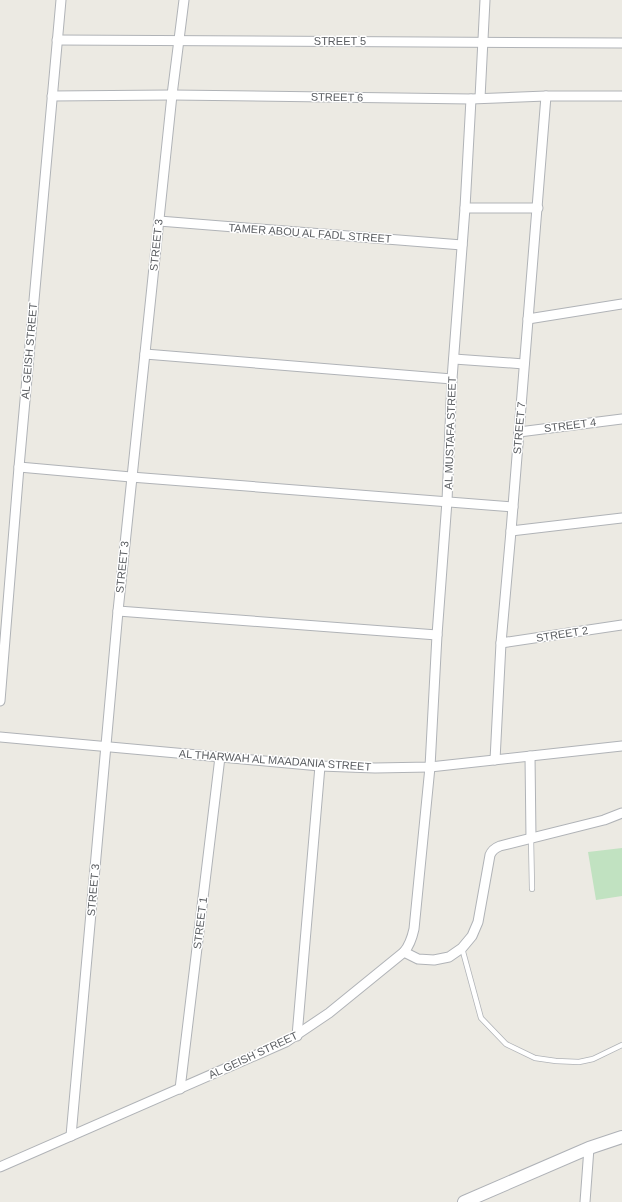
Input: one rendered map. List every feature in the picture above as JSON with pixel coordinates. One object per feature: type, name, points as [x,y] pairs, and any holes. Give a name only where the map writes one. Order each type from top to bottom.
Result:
[{"type":"street","name":"AL GEISH STREET","points":[[0,702],[19,467],[61,0]]},
{"type":"street","name":"STREET 3","points":[[71,1136],[105,746],[131,477],[172,95],[184,0]]},
{"type":"street","points":[[480,98],[485,0]]},
{"type":"street","name":"STREET 5","points":[[57,40],[622,43]]},
{"type":"street","name":"STREET 6","points":[[52,96],[172,95],[471,99],[546,96],[622,96]]},
{"type":"street","name":"STREET 7","points":[[495,760],[501,643],[538,208],[546,96]]},
{"type":"street","name":"AL MUSTAFA STREET","points":[[430,767],[437,635],[447,501],[452,379],[465,208],[471,99]]},
{"type":"street","points":[[465,208],[538,208]]},
{"type":"street","name":"TAMER ABOU AL FADL STREET","points":[[159,221],[462,245]]},
{"type":"street","points":[[528,319],[622,304]]},
{"type":"street","points":[[145,354],[452,379]]},
{"type":"street","points":[[454,359],[524,364]]},
{"type":"street","name":"STREET 4","points":[[518,432],[622,419]]},
{"type":"street","points":[[19,467],[513,507]]},
{"type":"street","points":[[511,531],[622,518]]},
{"type":"street","points":[[118,611],[437,635]]},
{"type":"street","name":"STREET 2","points":[[501,643],[622,625]]},
{"type":"street","name":"AL THARWAH AL MAADANIA STREET","points":[[0,737],[320,766],[375,768],[430,767],[622,746]]},
{"type":"street","points":[[530,756],[530,838]]},
{"type":"street","name":"STREET 1","points":[[180,1089],[220,757]]},
{"type":"street","points":[[297,1036],[320,766]]},
{"type":"street","name":"AL GEISH STREET","points":[[0,1167],[286,1042],[329,1013],[404,952],[411,942],[414,929],[430,767]]},
{"type":"street","points":[[404,952],[418,959],[434,960],[449,957],[462,948],[472,936],[478,922],[492,850],[500,846],[604,820],[622,813]]},
{"type":"street","points":[[464,1202],[478,1199],[589,1148],[622,1137]]},
{"type":"street","points":[[585,1202],[589,1148]]},
{"type":"lane","points":[[530,838],[532,889]]},
{"type":"lane","points":[[462,948],[481,1018],[506,1044],[536,1058],[556,1062],[579,1062],[593,1059],[622,1045]]},
{"type":"green space","points":[[622,848],[622,896],[596,900],[588,852]]}]
